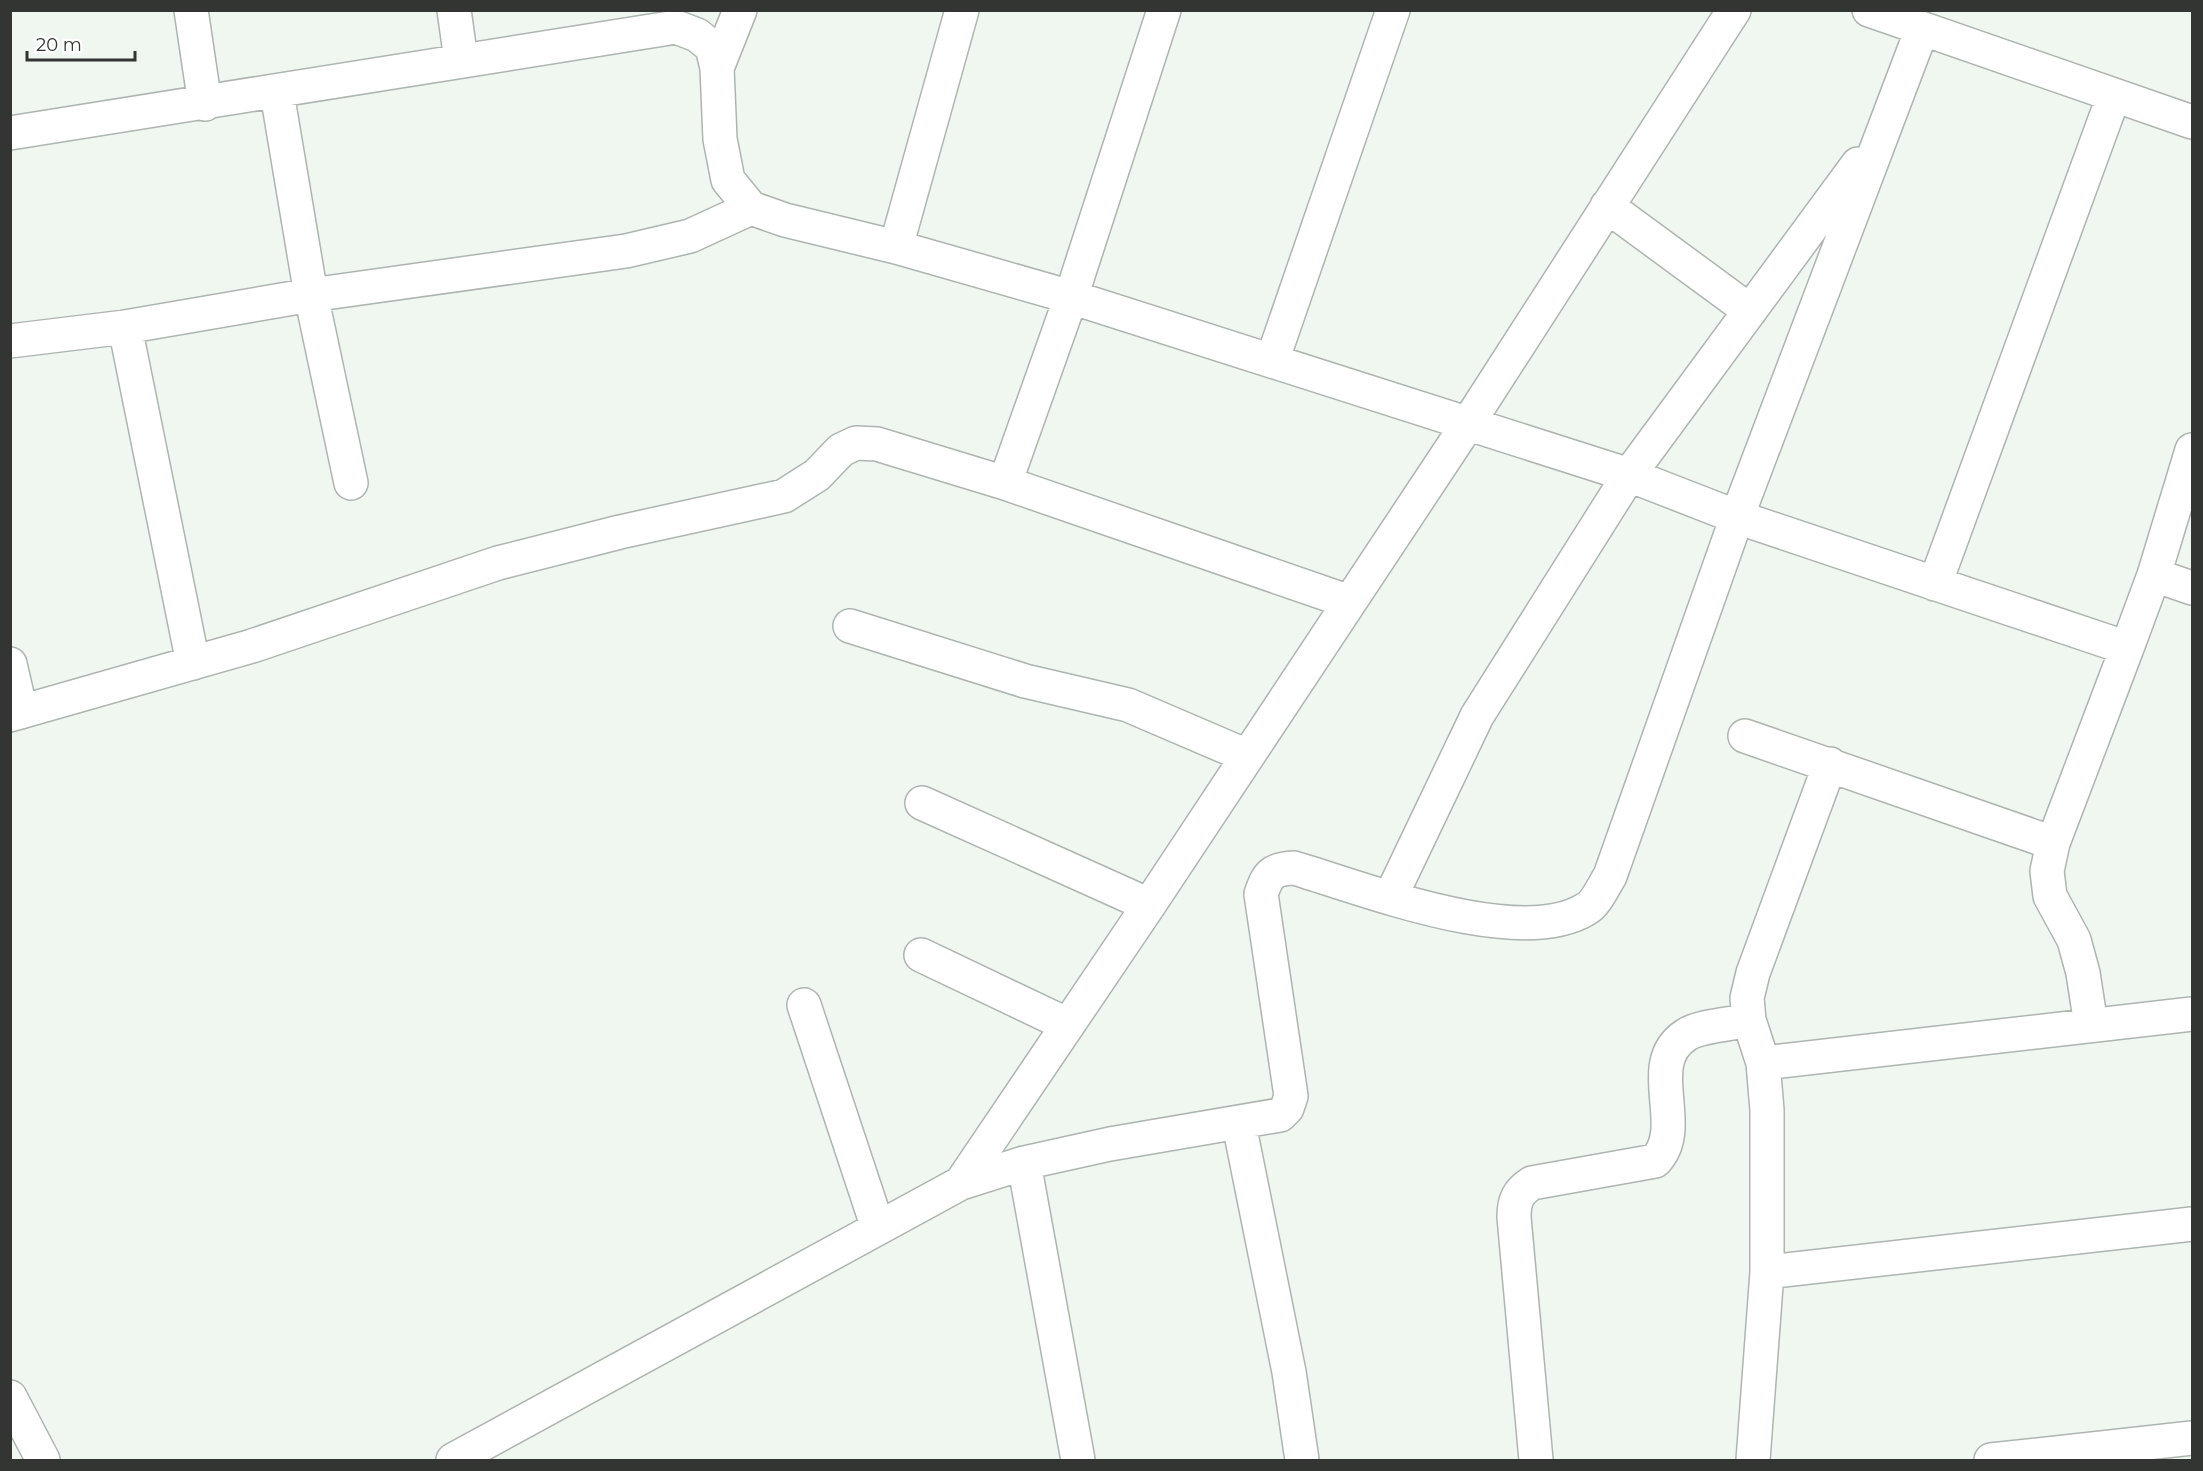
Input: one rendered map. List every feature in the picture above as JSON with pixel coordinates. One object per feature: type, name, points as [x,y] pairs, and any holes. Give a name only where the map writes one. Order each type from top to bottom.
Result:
[{"type":"street","points":[[191,10],[205,104]]},
{"type":"street","points":[[454,10],[461,60]]},
{"type":"street","points":[[717,68],[740,10]]},
{"type":"street","points":[[896,248],[962,10]]},
{"type":"street","points":[[1005,483],[1071,297],[1164,10]]},
{"type":"street","points":[[1272,361],[1393,10]]},
{"type":"street","points":[[961,1183],[1149,905],[1347,601],[1467,425],[1734,10]]},
{"type":"street","points":[[1869,10],[2193,122]]},
{"type":"street","points":[[10,134],[277,93],[674,19],[697,34],[711,47],[717,68],[720,139],[728,180],[751,208],[785,220],[896,248],[1071,297],[1629,475],[1737,517],[2127,648]]},
{"type":"street","points":[[453,1461],[961,1183],[1024,1163],[1110,1144],[1239,1124],[1280,1115],[1287,1108],[1292,1096],[1261,894],[1267,878],[1278,869],[1294,868],[1452,913],[1502,922],[1545,923],[1588,909],[1610,876],[1737,517],[1922,29]]},
{"type":"street","points":[[277,93],[311,295],[351,483]]},
{"type":"street","points":[[1935,584],[2114,95]]},
{"type":"street","points":[[1391,896],[1477,716],[1629,475],[1883,131]]},
{"type":"street","points":[[1608,206],[1750,311]]},
{"type":"street","points":[[10,341],[125,327],[311,295],[626,251],[690,236],[751,208]]},
{"type":"street","points":[[125,327],[193,663]]},
{"type":"street","points":[[10,664],[16,714],[252,646],[498,563],[620,532],[784,496],[817,475],[841,450],[856,443],[877,444],[1005,483],[1347,601]]},
{"type":"street","points":[[2091,1025],[2083,973],[2074,940],[2050,896],[2047,871],[2053,843],[2154,575],[2193,450]]},
{"type":"street","points":[[2154,575],[2193,588]]},
{"type":"street","points":[[850,626],[1025,681],[1128,705],[1247,756]]},
{"type":"street","points":[[1745,736],[2053,843]]},
{"type":"street","points":[[1753,1461],[1767,1272],[1767,1110],[1763,1064],[1749,1020],[1747,999],[1753,973],[1830,764]]},
{"type":"street","points":[[922,803],[1149,905]]},
{"type":"street","points":[[921,955],[1068,1025]]},
{"type":"street","points":[[804,1005],[878,1228]]},
{"type":"street","points":[[1763,1064],[2193,1014]]},
{"type":"street","points":[[1536,1461],[1514,1217],[1514,1205],[1519,1192],[1532,1184],[1655,1161],[1664,1152],[1668,1138],[1665,1069],[1672,1047],[1688,1033],[1749,1020]]},
{"type":"street","points":[[1239,1124],[1289,1372],[1302,1461]]},
{"type":"street","points":[[1024,1163],[1078,1461]]},
{"type":"street","points":[[1767,1272],[2193,1224]]},
{"type":"street","points":[[10,1397],[43,1461]]},
{"type":"street","points":[[1991,1461],[2193,1437]]}]
